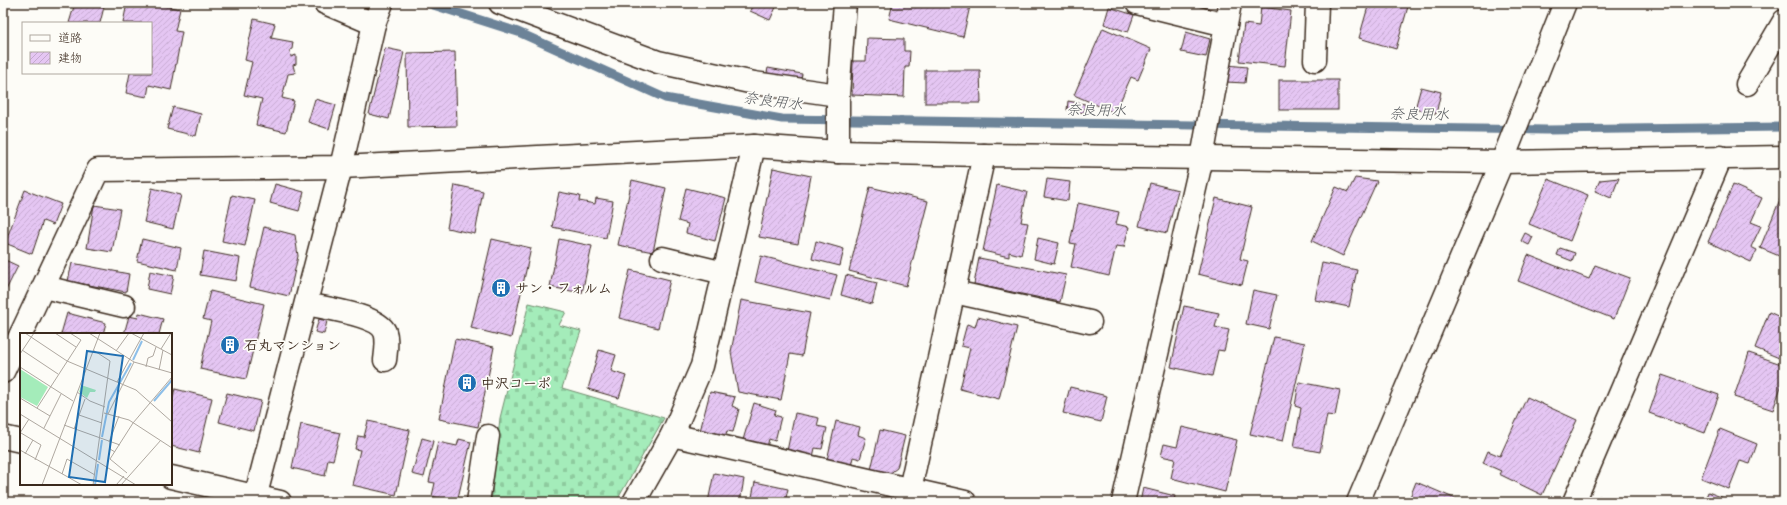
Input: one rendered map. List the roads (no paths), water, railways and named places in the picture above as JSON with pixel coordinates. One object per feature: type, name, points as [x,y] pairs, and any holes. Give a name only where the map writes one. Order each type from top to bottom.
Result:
[{"type":"street","points":[[325,3],[374,24]]},
{"type":"street","points":[[255,499],[341,167],[374,24],[382,3]]},
{"type":"street","points":[[500,3],[658,62],[754,83],[838,94]]},
{"type":"street","points":[[838,152],[838,94],[844,3]]},
{"type":"street","points":[[1123,502],[1202,158],[1230,9],[1136,3]]},
{"type":"street","points":[[1315,60],[1317,3]]},
{"type":"street","points":[[1358,502],[1502,162],[1565,3]]},
{"type":"street","points":[[1747,84],[1784,21]]},
{"type":"street","points":[[634,502],[672,435],[702,366],[754,146]]},
{"type":"street","points":[[21,333],[98,170],[341,167],[754,146],[838,152],[1502,162],[1784,157]]},
{"type":"street","points":[[910,489],[984,155]]},
{"type":"street","points":[[1574,502],[1721,157]]},
{"type":"street","points":[[662,258],[724,274]]},
{"type":"street","points":[[44,287],[124,306]]},
{"type":"street","points":[[954,292],[1090,322]]},
{"type":"street","points":[[306,304],[354,314],[376,321],[385,332],[385,360]]},
{"type":"street","points":[[3,372],[20,336]]},
{"type":"street","points":[[672,435],[965,502]]},
{"type":"street","points":[[478,502],[488,436]]},
{"type":"street","points":[[3,437],[20,441]]},
{"type":"street","points":[[172,477],[255,499],[280,502]]},
{"type":"waterway","name":"奈良用水","points":[[427,3],[518,32],[665,98],[782,119],[1546,130],[1784,127]]},
{"type":"place","name":"サン・フォルム","points":[[501,288]]},
{"type":"place","name":"石丸マンション","points":[[230,345]]},
{"type":"place","name":"中沢コーポ","points":[[467,383]]}]
